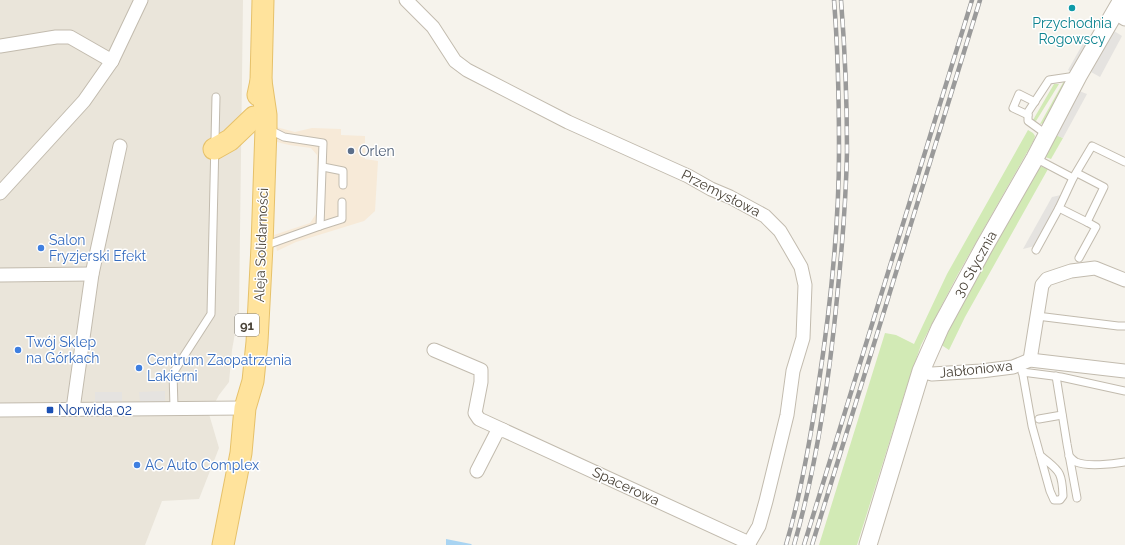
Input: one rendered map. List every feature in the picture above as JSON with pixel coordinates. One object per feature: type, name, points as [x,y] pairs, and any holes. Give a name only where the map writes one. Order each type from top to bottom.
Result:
[{"type":"main road","name":"Aleja Solidarności","points":[[223,545],[241,453],[245,408],[252,381],[257,342],[262,246],[260,122],[263,0]]},
{"type":"main road","name":"Aleja Solidarności","points":[[245,408],[243,382],[260,122]]},
{"type":"main road","points":[[214,149],[260,122]]},
{"type":"street","points":[[0,193],[84,101],[112,61],[141,0]]},
{"type":"street","name":"Przemysłowa","points":[[406,0],[433,27],[455,61],[467,70],[568,122],[688,176],[711,189],[730,197],[765,216],[780,231],[801,267],[805,285],[803,338],[793,371],[787,416],[766,501],[759,526],[748,544]]},
{"type":"street","name":"30 Stycznia","points":[[868,545],[921,372],[950,309],[1035,158],[1078,76],[1120,10]]},
{"type":"street","points":[[0,46],[56,37],[70,37],[112,61]]},
{"type":"street","points":[[73,409],[92,274],[120,146]]},
{"type":"street","name":"Jabłoniowa","points":[[1024,365],[1037,316],[1042,285],[1047,279],[1071,271],[1096,268],[1125,280]]},
{"type":"street","points":[[0,275],[92,274]]},
{"type":"street","name":"Spacerowa","points":[[434,350],[481,370],[481,382],[475,413],[479,419],[748,544]]},
{"type":"street","name":"Jabłoniowa","points":[[921,372],[932,374],[981,371],[1024,365],[1125,371]]},
{"type":"street","points":[[0,410],[174,407],[245,408]]},
{"type":"street","points":[[477,471],[497,432],[503,430]]},
{"type":"lane","points":[[1047,135],[1028,121],[1028,115],[1049,80],[1078,76]]},
{"type":"lane","points":[[1028,115],[1013,108],[1019,94],[1035,102]]},
{"type":"lane","points":[[174,407],[173,373],[211,314],[216,96]]},
{"type":"lane","points":[[260,122],[284,137],[324,143],[320,226]]},
{"type":"lane","points":[[1036,250],[1075,175],[1092,146],[1125,162]]},
{"type":"lane","points":[[1035,158],[1104,187],[1087,222]]},
{"type":"lane","points":[[323,167],[343,171],[343,185]]},
{"type":"lane","points":[[262,246],[342,219],[342,202]]},
{"type":"lane","points":[[1059,208],[1096,227],[1079,258]]},
{"type":"lane","points":[[1037,316],[1125,326]]},
{"type":"lane","points":[[1040,455],[1060,473],[1063,496],[1060,500],[1054,500],[1052,497],[1040,455],[1032,426],[1024,365],[1056,376],[1125,391]]},
{"type":"lane","points":[[1056,376],[1077,498]]},
{"type":"lane","points":[[1039,419],[1062,415]]},
{"type":"lane","points":[[1069,456],[1076,462],[1090,464],[1125,462]]},
{"type":"shaded area","points":[[0,0],[243,0],[239,311],[232,350],[229,382],[219,395],[209,414],[219,448],[199,499],[162,501],[145,545],[0,545]]},
{"type":"shaded area","points":[[1114,31],[1122,36],[1100,77],[1091,72]]},
{"type":"shaded area","points":[[1085,40],[1091,43],[1075,74],[1068,70]]},
{"type":"shaded area","points":[[1079,91],[1087,94],[1063,138],[1055,135]]},
{"type":"shaded area","points":[[276,127],[295,132],[312,128],[341,129],[341,135],[365,136],[365,159],[378,161],[375,211],[364,221],[296,242],[277,251],[274,235],[310,223],[316,214],[317,155],[311,148],[273,141]]},
{"type":"shaded area","points":[[1061,195],[1035,246],[1023,249],[1052,197]]},
{"type":"shaded area","points":[[165,391],[165,402],[140,402],[139,392]]},
{"type":"shaded area","points":[[95,392],[122,392],[122,403],[95,404]]},
{"type":"green space","points":[[1064,81],[1069,82],[1046,123],[1040,124]]},
{"type":"green space","points":[[1054,84],[1059,84],[1036,121],[1033,120]]},
{"type":"green space","points":[[1028,130],[1035,136],[1034,140],[958,274],[921,345],[857,545],[819,545],[885,333],[896,335],[914,344],[947,274]]},
{"type":"green space","points":[[1056,135],[1063,138],[1051,159],[1045,157],[1045,154]]},
{"type":"green space","points":[[1040,166],[1048,169],[965,317],[949,350],[940,344],[964,298]]},
{"type":"water","points":[[446,539],[471,544],[472,545],[446,545]]},
{"type":"railway","points":[[786,545],[801,487],[812,428],[826,329],[836,240],[839,151],[838,75],[834,0]]},
{"type":"railway","points":[[794,545],[816,454],[826,392],[841,261],[847,151],[846,75],[841,0]]},
{"type":"railway","points":[[804,545],[972,0]]},
{"type":"railway","points":[[812,545],[980,0]]},
{"type":"place","name":"Przychodnia Rogowscy","points":[[1072,8]]},
{"type":"place","name":"Orlen","points":[[351,151]]},
{"type":"place","name":"Salon Fryzjerski Efekt","points":[[41,248]]},
{"type":"place","name":"Twój Sklep na Górkach","points":[[18,350]]},
{"type":"place","name":"Centrum Zaopatrzenia Lakierni","points":[[139,368]]},
{"type":"place","name":"Norwida 02","points":[[50,410]]},
{"type":"place","name":"AC Auto Complex","points":[[137,465]]}]
